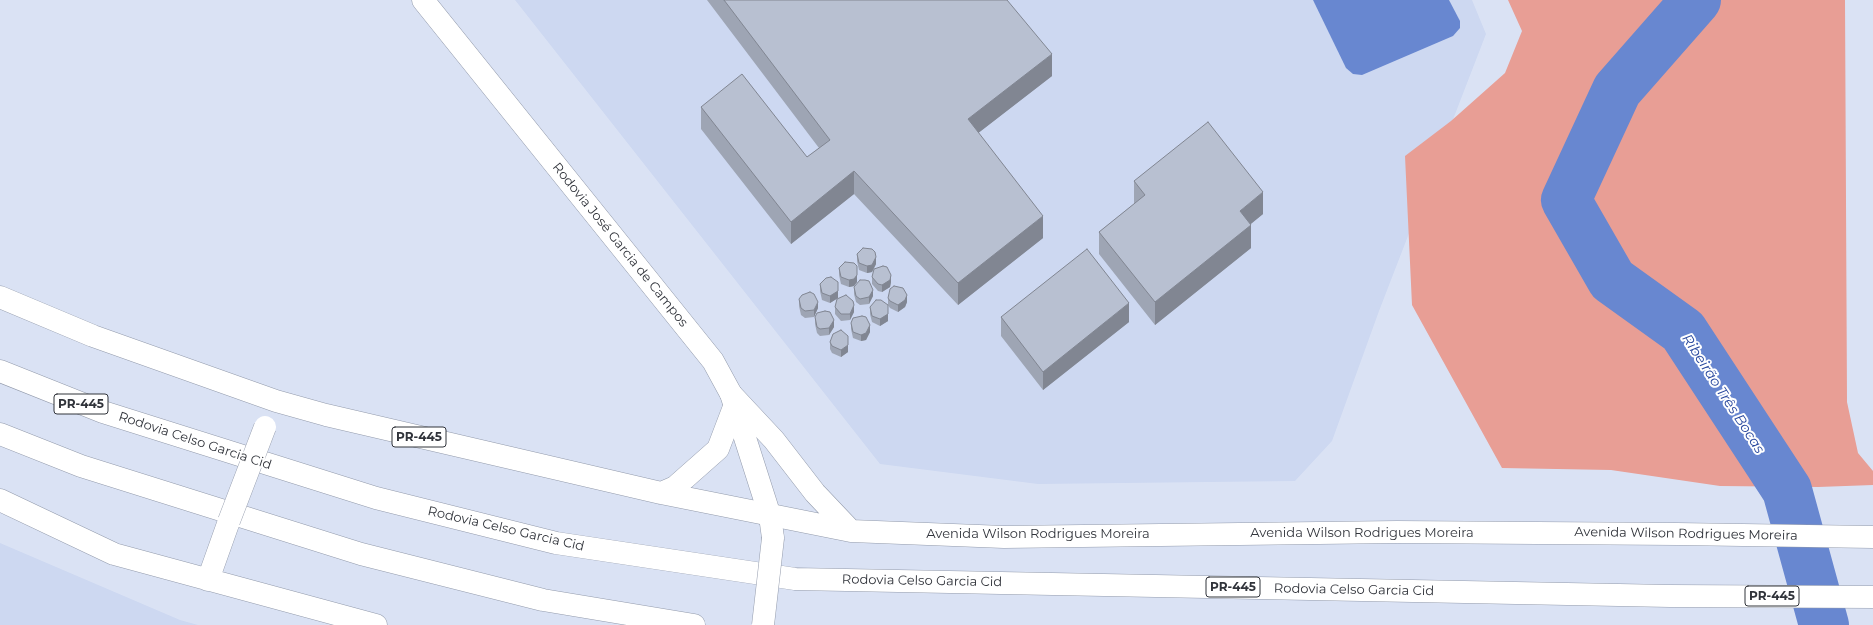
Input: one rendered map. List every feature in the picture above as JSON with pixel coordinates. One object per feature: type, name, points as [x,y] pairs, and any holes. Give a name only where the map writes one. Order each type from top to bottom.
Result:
[{"type":"main road","name":"Rodovia José Garcia de Campos","points":[[423,0],[713,361],[733,401],[770,516],[773,538],[763,625]]},
{"type":"main road","name":"PR-445","points":[[0,297],[93,336],[276,401],[334,417],[661,493],[851,531]]},
{"type":"main road","name":"Rodovia Celso Garcia Cid","points":[[0,371],[103,412],[376,498],[556,543],[795,579],[1670,596],[1873,597]]},
{"type":"main road","points":[[208,580],[229,521],[276,401]]},
{"type":"main road","points":[[661,493],[675,487],[718,449],[733,401],[774,440],[815,493],[851,531]]},
{"type":"main road","points":[[0,434],[81,466],[361,554],[543,600],[694,625]]},
{"type":"main road","points":[[0,500],[114,554],[376,625]]},
{"type":"main road","name":"Avenida Wilson Rodrigues Moreira","points":[[851,531],[1004,537],[1397,532],[1873,537]]},
{"type":"shaded area","points":[[515,0],[1472,0],[1486,34],[1379,311],[1332,441],[1295,481],[1038,484],[880,464]]},
{"type":"shaded area","points":[[1508,0],[1845,0],[1847,402],[1858,453],[1873,471],[1873,485],[1818,487],[1720,486],[1611,470],[1502,468],[1412,305],[1405,156],[1451,121],[1505,73],[1522,31]]},
{"type":"shaded area","points":[[0,543],[180,620],[198,625],[0,625]]},
{"type":"water","points":[[1313,0],[1449,0],[1460,21],[1460,28],[1453,36],[1362,75],[1353,74],[1346,68]]},
{"type":"building","points":[[724,0],[1007,0],[1052,54],[968,119],[1043,216],[958,283],[854,171],[791,222],[701,107],[742,74],[807,157],[830,140]]},
{"type":"building","points":[[1208,122],[1263,192],[1240,211],[1251,225],[1155,302],[1099,232],[1145,195],[1134,181]]},
{"type":"building","points":[[863,248],[872,249],[875,252],[876,257],[872,265],[867,266],[859,263],[857,254]]},
{"type":"building","points":[[1087,249],[1129,303],[1043,372],[1001,317]]},
{"type":"building","points":[[845,262],[854,263],[857,266],[857,275],[854,279],[849,280],[841,277],[839,268]]},
{"type":"building","points":[[883,266],[887,267],[891,275],[890,280],[882,285],[878,284],[872,277],[874,269]]},
{"type":"building","points":[[831,277],[838,282],[838,291],[830,296],[822,293],[820,284],[826,278]]},
{"type":"building","points":[[860,280],[869,281],[873,290],[869,297],[860,299],[856,296],[854,287]]},
{"type":"building","points":[[894,286],[903,288],[907,295],[905,300],[898,305],[890,301],[888,298],[890,289]]},
{"type":"building","points":[[810,292],[814,294],[818,302],[814,310],[805,311],[801,308],[799,299],[802,295]]},
{"type":"building","points":[[846,295],[853,301],[854,305],[850,314],[841,314],[835,307],[837,299]]},
{"type":"building","points":[[876,300],[881,300],[888,305],[888,314],[880,319],[872,316],[870,307]]},
{"type":"building","points":[[825,311],[830,312],[834,320],[829,328],[820,329],[817,327],[815,317],[817,313]]},
{"type":"building","points":[[862,316],[866,317],[870,325],[866,333],[861,335],[853,332],[851,323],[853,318]]},
{"type":"building","points":[[841,330],[848,336],[848,345],[841,350],[832,346],[830,342],[833,334]]},
{"type":"waterway","name":"Ribeirão Três Bocas","points":[[1696,0],[1617,90],[1566,200],[1612,280],[1683,331],[1787,490],[1824,625]]}]
